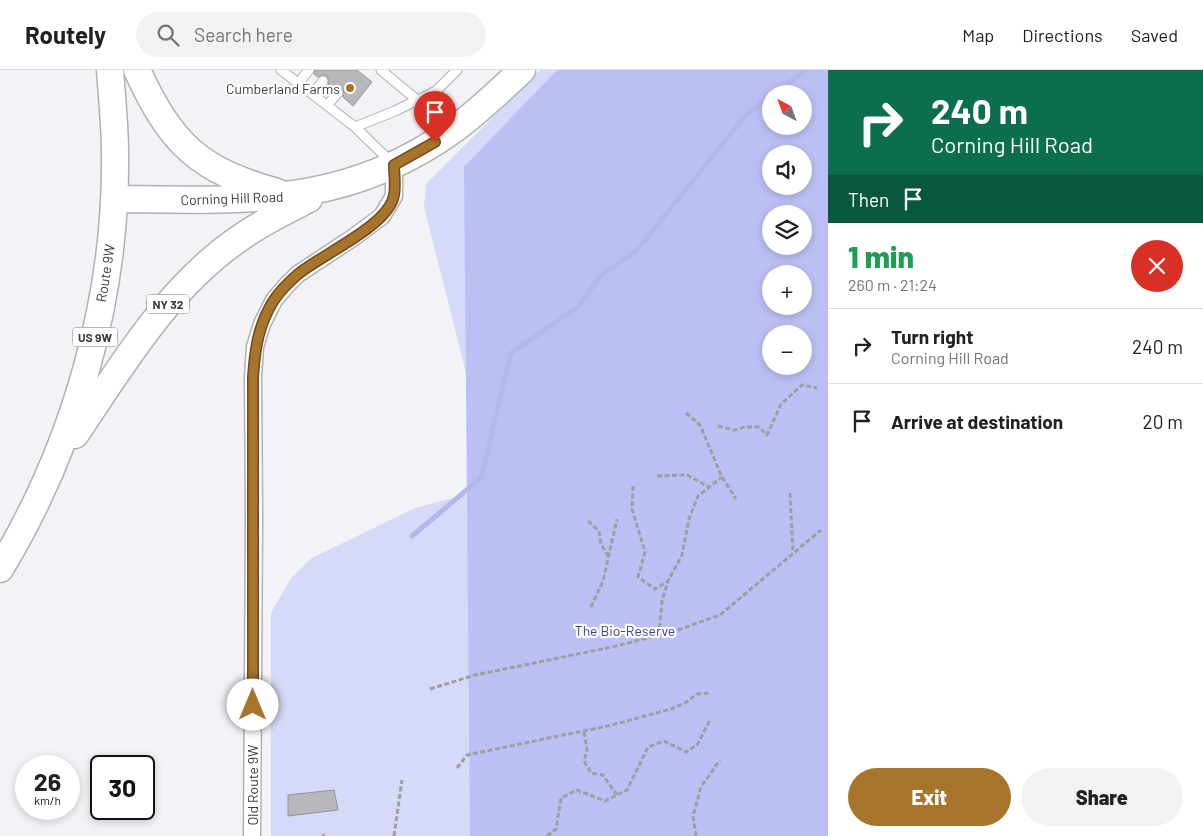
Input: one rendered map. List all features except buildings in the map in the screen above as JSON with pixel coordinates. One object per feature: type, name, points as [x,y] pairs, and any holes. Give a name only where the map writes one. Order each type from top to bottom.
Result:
[{"type":"main road","name":"Route 9W","points":[[52,468],[77,400],[94,339],[108,260],[116,154],[110,70]]},
{"type":"main road","points":[[137,70],[158,112],[179,140],[192,153],[217,170],[249,184],[290,196]]},
{"type":"main road","name":"Corning Hill Road","points":[[114,199],[242,200],[290,196],[330,188],[362,178],[394,165],[422,150],[455,128],[482,107],[522,70]]},
{"type":"main road","name":"NY 32","points":[[52,468],[147,330],[164,308],[194,276],[238,238],[330,188]]},
{"type":"main road","name":"US 9W","points":[[0,569],[30,515],[52,468]]},
{"type":"street","name":"Old Route 9W","points":[[252,836],[253,377],[255,347],[262,324],[274,300],[287,285],[298,274],[354,238],[382,216],[394,196],[394,165]]},
{"type":"lane","points":[[282,70],[355,127],[394,165]]},
{"type":"lane","points":[[298,83],[309,70]]},
{"type":"lane","points":[[380,70],[417,100]]},
{"type":"lane","points":[[355,127],[436,91],[457,70]]},
{"type":"lane","points":[[313,94],[323,81]]},
{"type":"lane","points":[[327,105],[338,93]]},
{"type":"path","points":[[718,426],[734,430],[745,427],[759,427],[767,435],[781,404],[802,385],[817,388]]},
{"type":"path","points":[[686,413],[700,425],[722,477],[736,499]]},
{"type":"path","points":[[657,476],[687,475],[709,487]]},
{"type":"path","points":[[660,635],[662,601],[668,581],[682,555],[689,519],[698,496],[722,477]]},
{"type":"path","points":[[633,486],[632,508],[646,552],[638,577],[655,589],[668,581]]},
{"type":"path","points":[[790,493],[793,554]]},
{"type":"path","points":[[591,607],[603,581],[617,519]]},
{"type":"path","points":[[588,521],[600,531],[600,544],[608,557]]},
{"type":"path","points":[[430,688],[475,675],[612,647],[660,635],[720,615],[821,530]]},
{"type":"path","points":[[457,768],[467,755],[584,732],[671,710],[697,694],[709,693]]},
{"type":"path","points":[[547,836],[556,830],[561,798],[577,790],[606,801],[627,790],[648,747],[664,741],[686,752],[697,745],[710,720]]},
{"type":"path","points":[[584,732],[587,750],[584,761],[591,773],[603,775],[617,795]]},
{"type":"path","points":[[696,836],[694,816],[701,787],[720,760]]},
{"type":"path","points":[[394,836],[402,780]]},
{"type":"green space","name":"The Bio-Reserve","points":[[540,70],[828,70],[828,836],[271,836],[271,613],[291,578],[310,559],[415,508],[476,492],[491,472],[424,207],[426,184]]},
{"type":"green space","name":"The Bio-Reserve","points":[[557,70],[828,70],[828,836],[470,836],[464,167]]},
{"type":"waterway","points":[[786,85],[806,70]]},
{"type":"waterway","points":[[412,536],[481,478],[511,353],[578,307],[601,275],[636,251],[746,115],[762,103]]},
{"type":"place","name":"Cumberland Farms","points":[[350,88]]},
{"type":"route","points":[[253,705],[253,377],[255,347],[262,324],[274,300],[298,274],[354,238],[382,216],[390,206],[394,196],[394,165],[435,142]]}]
